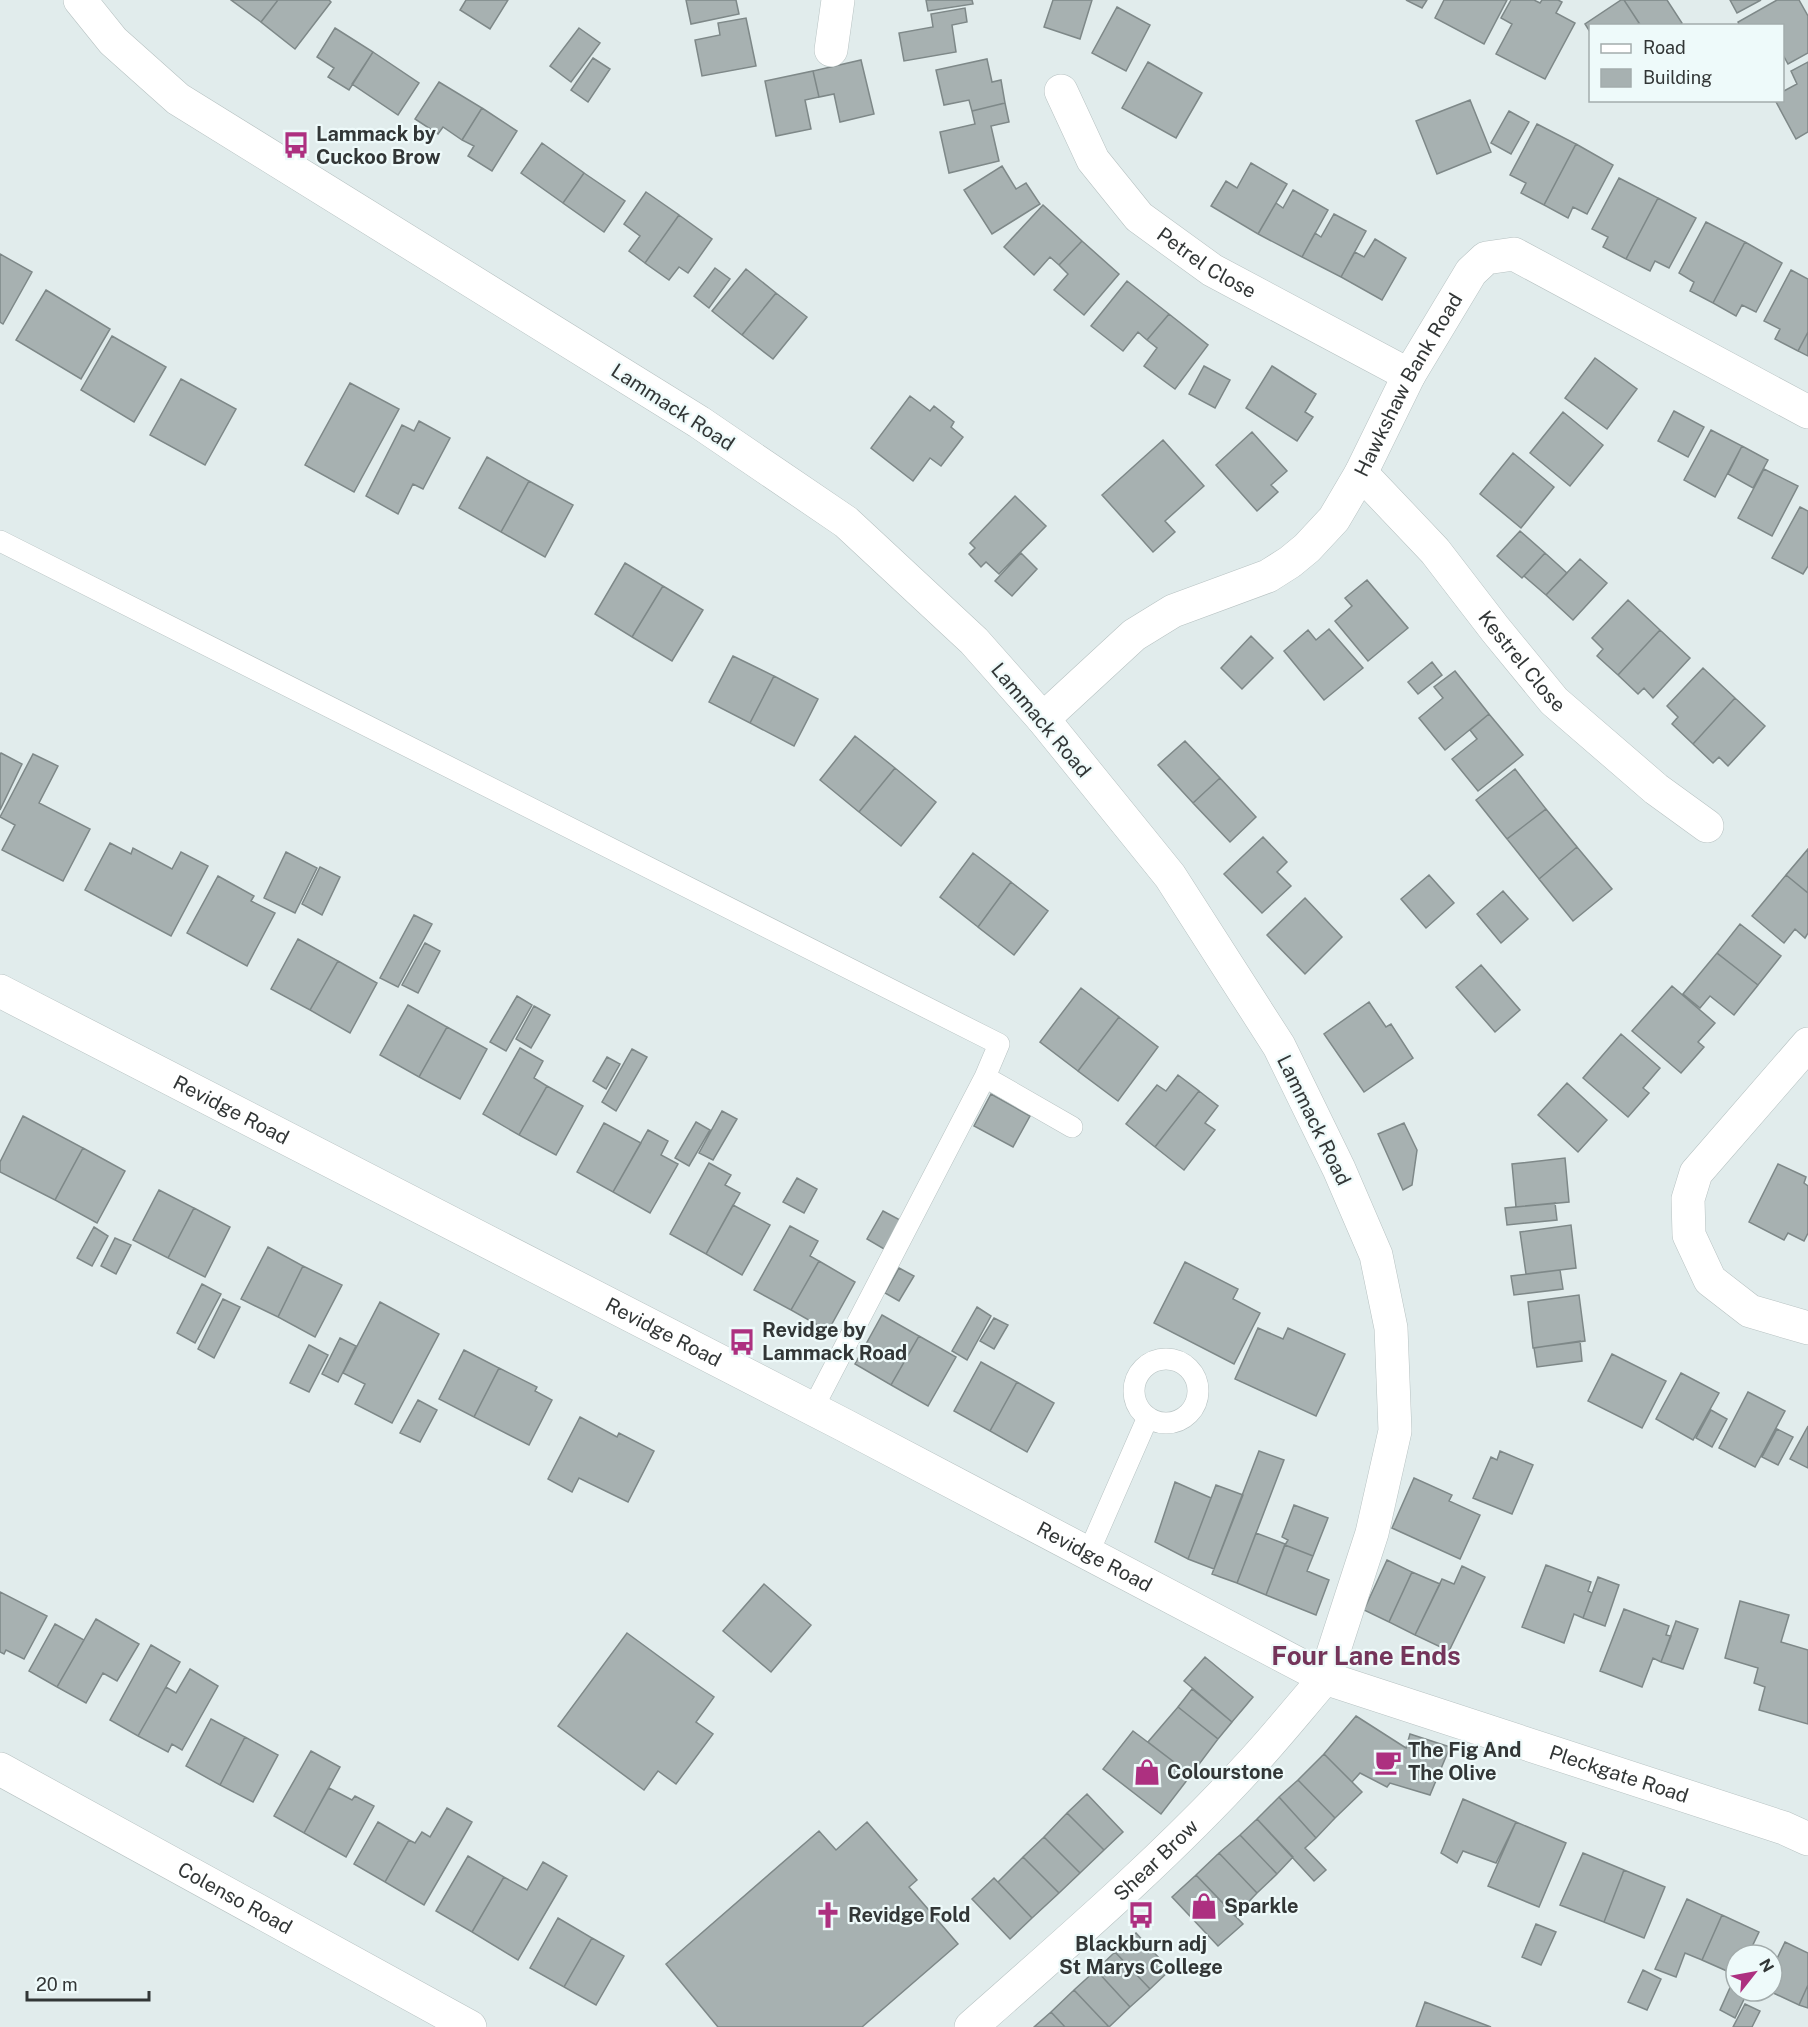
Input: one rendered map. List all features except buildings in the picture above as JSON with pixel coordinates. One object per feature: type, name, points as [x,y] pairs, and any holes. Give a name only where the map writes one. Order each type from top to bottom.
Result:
[{"type":"street","name":"Lammack Road","points":[[80,0],[113,40],[178,99],[699,422],[846,522],[974,641],[1043,719],[1170,876],[1279,1046],[1339,1169],[1376,1255],[1391,1328],[1395,1431],[1372,1533],[1325,1678]]},
{"type":"street","points":[[831,50],[838,0]]},
{"type":"street","name":"Petrel Close","points":[[1061,91],[1093,160],[1138,217],[1212,270],[1409,375]]},
{"type":"street","name":"Hawkshaw Bank Road","points":[[1043,719],[1134,635],[1173,611],[1268,576],[1307,548],[1334,519],[1361,473],[1409,375],[1471,272],[1486,258],[1514,254],[1808,412]]},
{"type":"street","name":"Kestrel Close","points":[[1361,473],[1435,551],[1554,700],[1656,789],[1707,826]]},
{"type":"street","name":"Revidge Road","points":[[0,991],[1325,1678]]},
{"type":"street","points":[[1808,1044],[1696,1173],[1688,1199],[1689,1235],[1710,1280],[1750,1311],[1808,1328]]},
{"type":"street","name":"Pleckgate Road","points":[[1325,1678],[1784,1828],[1808,1839]]},
{"type":"street","name":"Shear Brow","points":[[971,2027],[1165,1851],[1250,1765],[1325,1678]]},
{"type":"street","name":"Colenso Road","points":[[0,1769],[470,2027]]},
{"type":"lane","points":[[0,541],[999,1044],[985,1077],[812,1410]]},
{"type":"lane","points":[[985,1077],[1072,1127]]},
{"type":"lane","points":[[1088,1554],[1148,1417]]},
{"type":"place","name":"Lammack by Cuckoo Brow","points":[[296,145]]},
{"type":"place","name":"Revidge by Lammack Road","points":[[742,1342]]},
{"type":"place","name":"The Fig And The Olive","points":[[1388,1762]]},
{"type":"place","name":"Colourstone","points":[[1147,1772]]},
{"type":"place","name":"Sparkle","points":[[1204,1906]]},
{"type":"place","name":"Revidge Fold","points":[[828,1915]]},
{"type":"place","name":"Blackburn adj St Marys College","points":[[1141,1915]]},
{"type":"district","name":"Four Lane Ends","points":[[1366,1655]]}]
